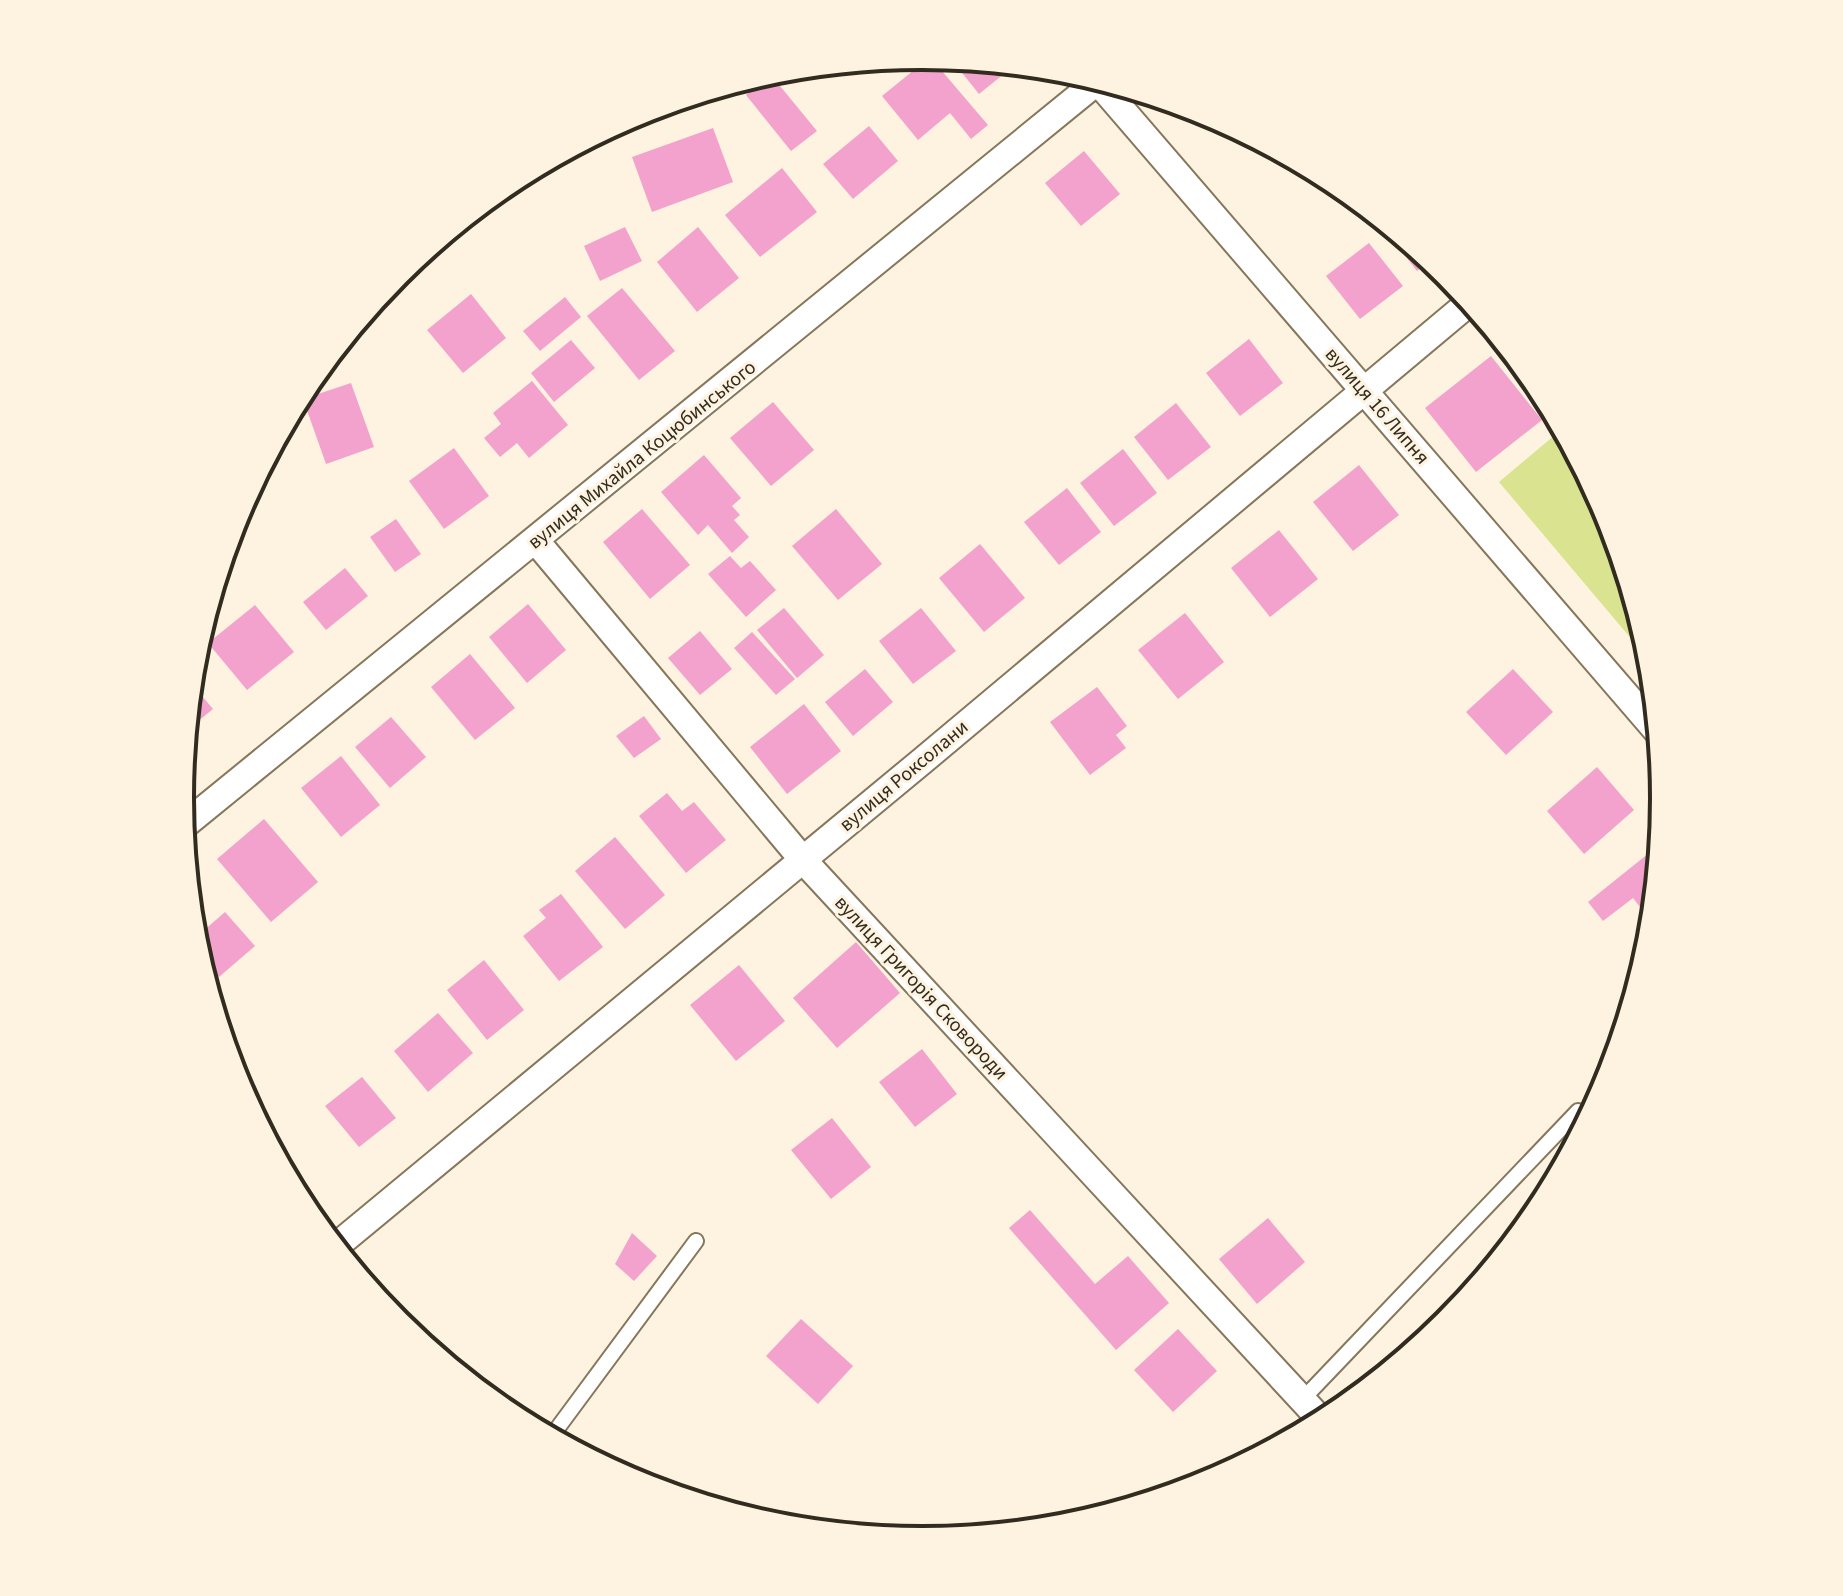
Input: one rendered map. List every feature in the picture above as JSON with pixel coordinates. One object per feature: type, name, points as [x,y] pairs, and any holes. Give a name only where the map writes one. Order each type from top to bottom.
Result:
[{"type":"street","name":"вулиця Михайла Коцюбинського","points":[[194,817],[1087,90]]},
{"type":"street","name":"вулиця 16 Липня","points":[[1110,95],[1644,716]]},
{"type":"street","name":"вулиця Роксолани","points":[[343,1240],[1461,309]]},
{"type":"street","name":"вулиця Григорія Сковороди","points":[[536,541],[803,860],[1313,1411]]},
{"type":"lane","points":[[1302,1400],[1578,1111]]},
{"type":"lane","points":[[557,1428],[696,1241]]},
{"type":"green space","points":[[1553,436],[1594,519],[1611,564],[1632,640],[1499,482]]},
{"type":"building","points":[[914,70],[942,71],[988,125],[971,139],[950,113],[918,140],[882,96]]},
{"type":"building","points":[[961,72],[1003,75],[979,94]]},
{"type":"building","points":[[778,84],[817,131],[791,151],[746,95],[752,91]]},
{"type":"building","points":[[869,126],[898,161],[853,199],[823,164]]},
{"type":"building","points":[[713,128],[733,182],[652,212],[632,157]]},
{"type":"building","points":[[1084,151],[1120,194],[1081,226],[1045,183]]},
{"type":"building","points":[[782,168],[817,212],[760,257],[725,215]]},
{"type":"building","points":[[625,227],[642,261],[600,281],[584,246]]},
{"type":"building","points":[[698,227],[739,278],[697,312],[657,262]]},
{"type":"building","points":[[1369,243],[1403,286],[1360,319],[1326,276]]},
{"type":"building","points":[[1401,250],[1420,268],[1417,271]]},
{"type":"building","points":[[622,288],[675,351],[639,380],[587,316]]},
{"type":"building","points":[[471,294],[506,338],[463,373],[427,330]]},
{"type":"building","points":[[565,297],[581,317],[540,351],[523,331]]},
{"type":"building","points":[[1249,339],[1283,383],[1240,416],[1206,373]]},
{"type":"building","points":[[571,340],[595,368],[554,402],[531,373]]},
{"type":"building","points":[[1491,356],[1542,420],[1476,472],[1425,408]]},
{"type":"building","points":[[532,381],[568,425],[529,458],[517,443],[500,457],[484,438],[501,424],[493,413]]},
{"type":"building","points":[[351,383],[374,447],[326,464],[307,409],[315,395]]},
{"type":"building","points":[[773,402],[814,450],[771,486],[730,438]]},
{"type":"building","points":[[1176,403],[1211,447],[1168,480],[1134,437]]},
{"type":"building","points":[[454,448],[489,496],[444,529],[409,481]]},
{"type":"building","points":[[1123,449],[1157,493],[1114,526],[1080,483]]},
{"type":"building","points":[[704,455],[741,498],[732,506],[740,515],[734,520],[749,537],[732,553],[708,525],[698,535],[661,492]]},
{"type":"building","points":[[1359,465],[1399,515],[1353,551],[1313,502]]},
{"type":"building","points":[[1067,488],[1101,532],[1059,565],[1024,522]]},
{"type":"building","points":[[642,509],[690,565],[650,599],[603,542]]},
{"type":"building","points":[[836,509],[882,564],[838,600],[792,546]]},
{"type":"building","points":[[396,519],[421,554],[395,572],[370,537]]},
{"type":"building","points":[[1279,530],[1318,579],[1270,617],[1231,568]]},
{"type":"building","points":[[980,544],[1025,598],[984,632],[939,578]]},
{"type":"building","points":[[730,556],[741,568],[750,561],[776,590],[746,617],[708,574]]},
{"type":"building","points":[[345,568],[368,596],[326,630],[303,602]]},
{"type":"building","points":[[528,604],[566,650],[527,683],[489,637]]},
{"type":"building","points":[[255,605],[294,652],[247,690],[210,645],[211,641]]},
{"type":"building","points":[[784,608],[824,655],[797,678],[757,630]]},
{"type":"building","points":[[921,608],[956,651],[913,684],[879,641]]},
{"type":"building","points":[[1185,613],[1224,662],[1178,699],[1138,650]]},
{"type":"building","points":[[700,631],[732,669],[700,695],[668,658]]},
{"type":"building","points":[[752,632],[795,679],[776,695],[734,648]]},
{"type":"building","points":[[470,654],[515,708],[475,740],[431,687]]},
{"type":"building","points":[[865,669],[893,702],[853,736],[825,702]]},
{"type":"building","points":[[1513,669],[1553,712],[1506,755],[1466,712]]},
{"type":"building","points":[[1097,687],[1127,726],[1116,735],[1126,748],[1090,775],[1050,722]]},
{"type":"building","points":[[201,695],[213,709],[198,721]]},
{"type":"building","points":[[804,704],[841,751],[787,794],[750,747]]},
{"type":"building","points":[[644,716],[661,739],[634,758],[616,736]]},
{"type":"building","points":[[391,717],[426,757],[390,788],[355,747]]},
{"type":"building","points":[[341,756],[380,805],[341,837],[301,788]]},
{"type":"building","points":[[1597,767],[1634,810],[1584,854],[1547,811]]},
{"type":"building","points":[[667,793],[682,811],[694,802],[726,840],[686,873],[639,816]]},
{"type":"building","points":[[264,819],[318,882],[271,922],[217,859]]},
{"type":"building","points":[[615,837],[665,895],[625,929],[575,871]]},
{"type":"building","points":[[1647,855],[1641,908],[1633,898],[1603,921],[1588,902]]},
{"type":"building","points":[[561,894],[603,947],[559,981],[523,936],[546,918],[539,910]]},
{"type":"building","points":[[225,912],[255,946],[219,977],[215,972],[205,929]]},
{"type":"building","points":[[856,942],[900,993],[837,1048],[793,998]]},
{"type":"building","points":[[484,960],[524,1010],[487,1040],[447,990]]},
{"type":"building","points":[[739,965],[785,1021],[736,1061],[690,1005]]},
{"type":"building","points":[[438,1013],[473,1053],[428,1092],[394,1051]]},
{"type":"building","points":[[922,1049],[957,1094],[915,1127],[879,1082]]},
{"type":"building","points":[[362,1077],[396,1118],[359,1147],[325,1106]]},
{"type":"building","points":[[832,1118],[871,1167],[831,1199],[791,1150]]},
{"type":"building","points":[[1030,1210],[1095,1284],[1128,1256],[1169,1303],[1116,1350],[1009,1228]]},
{"type":"building","points":[[1268,1218],[1305,1262],[1257,1304],[1219,1259]]},
{"type":"building","points":[[632,1233],[657,1256],[634,1281],[615,1264]]},
{"type":"building","points":[[801,1319],[853,1366],[818,1404],[766,1356]]},
{"type":"building","points":[[1178,1329],[1217,1371],[1173,1412],[1134,1370]]}]
